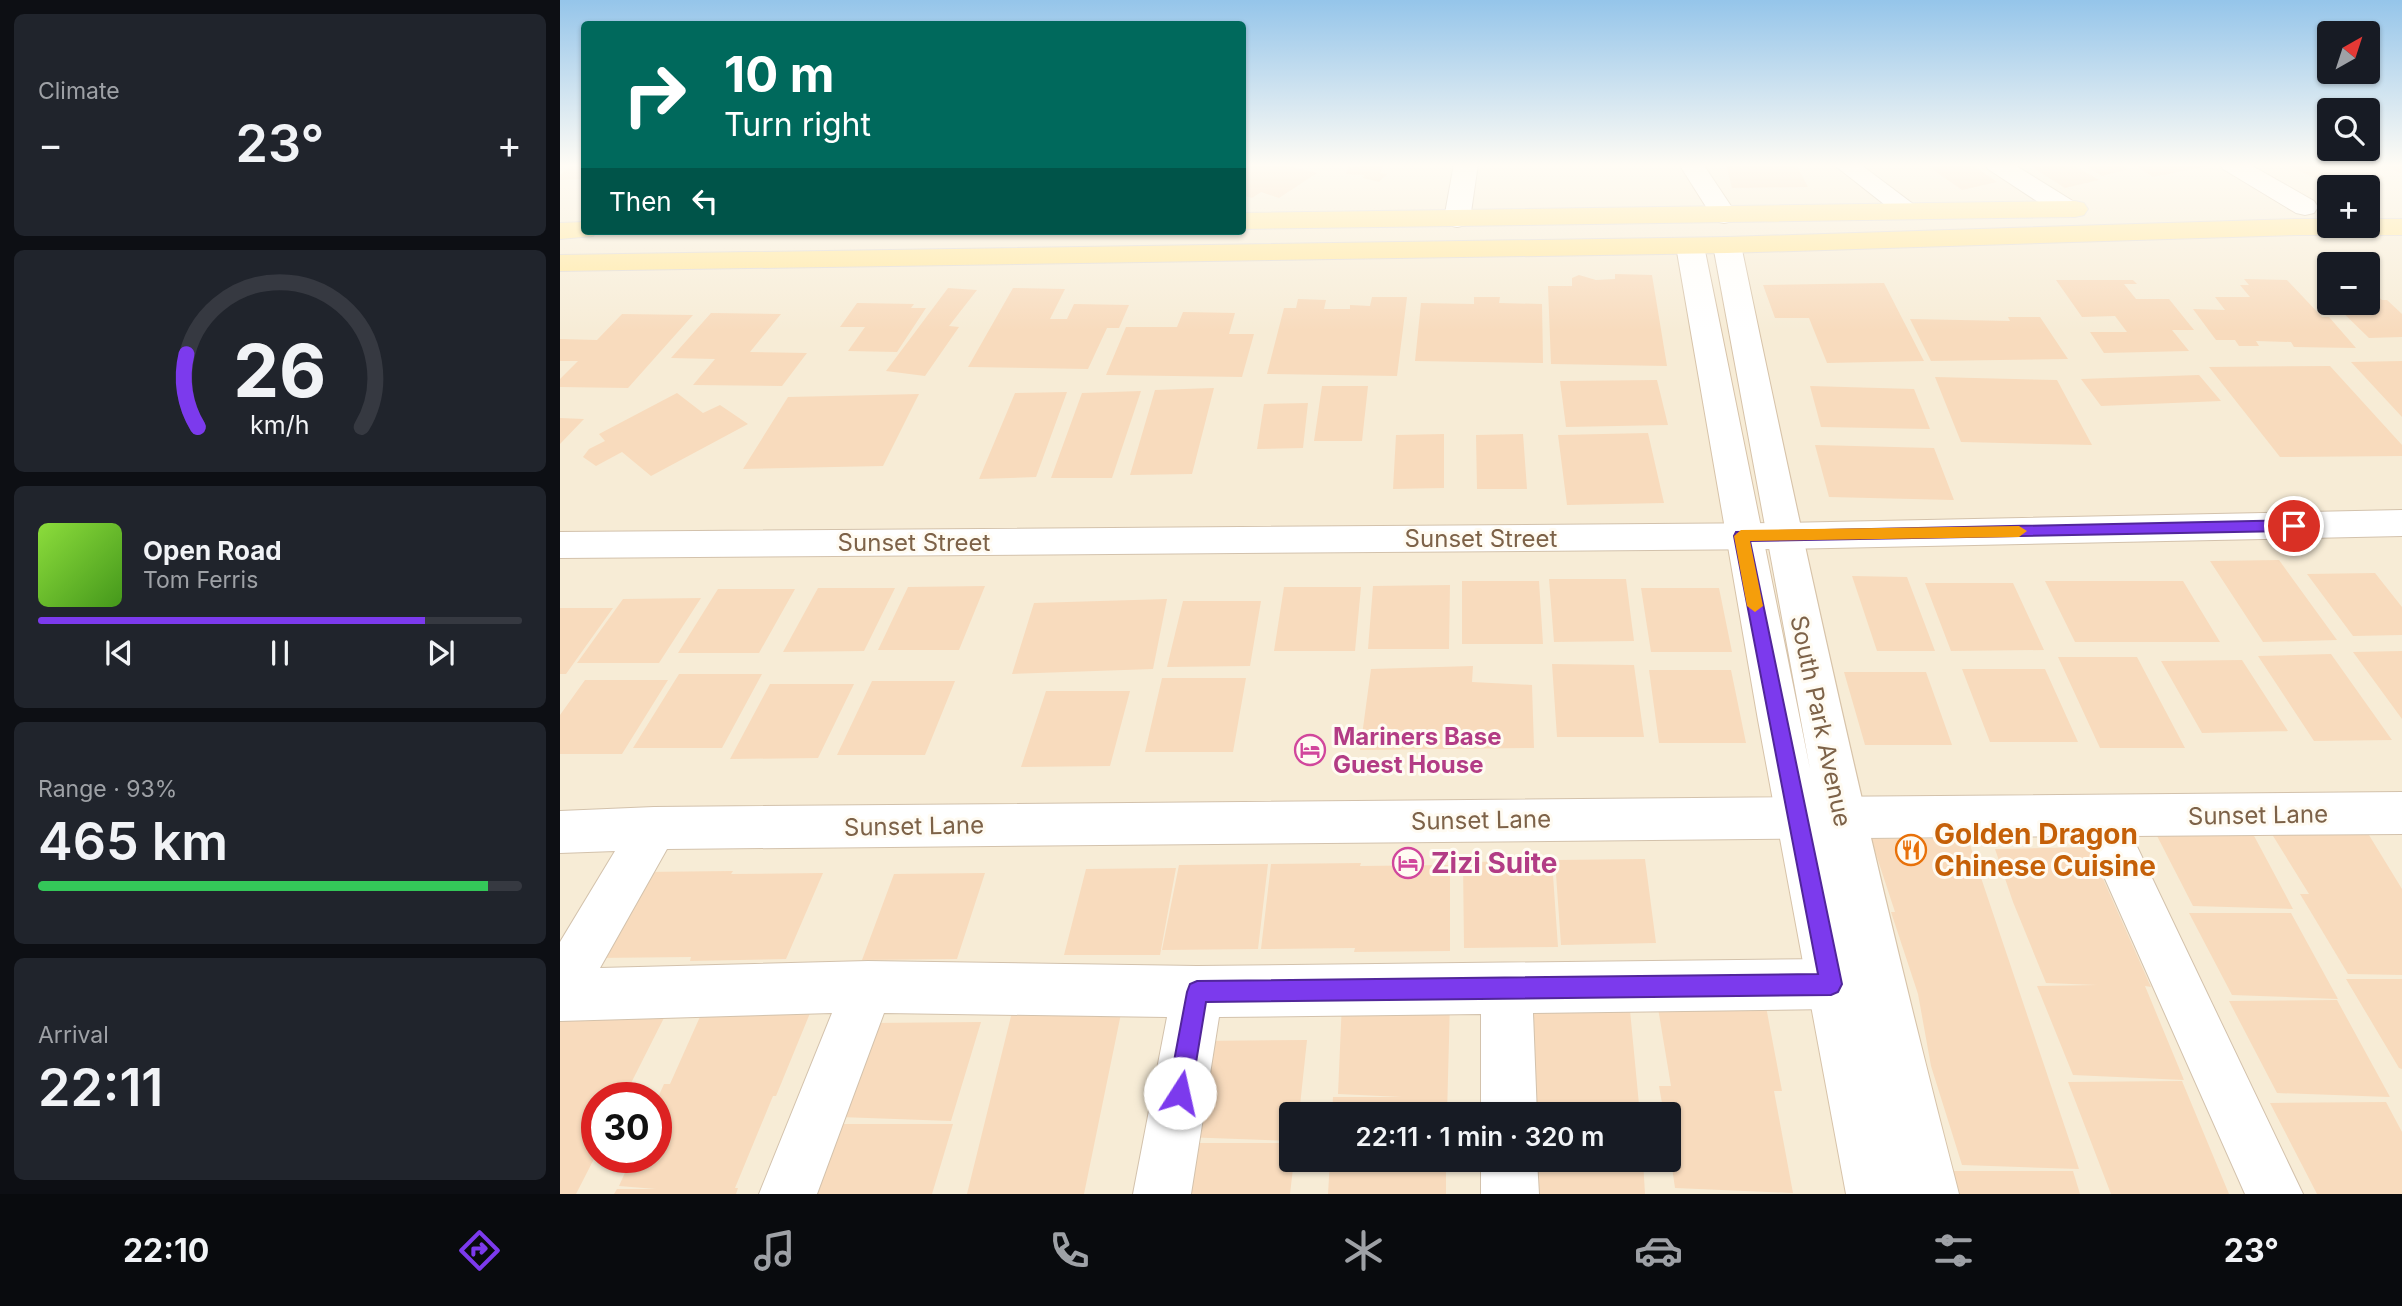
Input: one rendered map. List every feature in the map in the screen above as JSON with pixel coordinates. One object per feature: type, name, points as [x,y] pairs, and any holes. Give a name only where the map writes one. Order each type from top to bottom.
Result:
[{"type":"main road","points":[[1246,221],[1380,220]]},
{"type":"main road","points":[[1469,220],[1713,235],[1832,220]]},
{"type":"main road","points":[[560,263],[1713,235],[2128,220]]},
{"type":"main road","points":[[2335,220],[2402,238]]},
{"type":"main road","points":[[2354,220],[2402,227]]},
{"type":"main road","points":[[560,231],[581,230]]},
{"type":"street","name":"South Park Avenue","points":[[1708,220],[1783,536],[1878,984],[1930,1194]]},
{"type":"street","name":"South Park Avenue","points":[[1713,235],[1741,536],[1796,817],[1875,1194]]},
{"type":"street","name":"Sunset Street","points":[[560,545],[1783,536],[2402,523]]},
{"type":"street","name":"Sunset Lane","points":[[560,832],[654,828],[2402,813]]},
{"type":"street","points":[[2100,817],[2274,1194]]},
{"type":"street","points":[[560,993],[654,828]]},
{"type":"street","points":[[560,993],[868,987],[1197,992],[1831,984]]},
{"type":"street","points":[[788,1194],[868,987]]},
{"type":"street","points":[[1506,987],[1509,1102]]},
{"type":"street","points":[[1162,1194],[1197,992]]},
{"type":"street","points":[[1510,1172],[1510,1194]]},
{"type":"shaded area","points":[[560,220],[581,220],[581,235],[1246,235],[1246,220],[2317,220],[2317,238],[2380,238],[2380,220],[2402,220],[2402,1194],[560,1194]]},
{"type":"building","points":[[1615,274],[1652,275],[1667,366],[1551,364],[1548,286],[1572,286],[1572,278],[1579,275],[1596,280],[1615,279]]},
{"type":"building","points":[[2244,279],[2287,280],[2317,312],[2317,315],[2329,317],[2356,348],[2294,347],[2291,342],[2256,341],[2259,346],[2239,346],[2235,340],[2216,340],[2193,309],[2225,310],[2215,297],[2250,297],[2240,285],[2249,285]]},
{"type":"building","points":[[2056,280],[2133,280],[2137,284],[2124,284],[2136,299],[2169,299],[2194,330],[2172,330],[2189,351],[2104,353],[2090,332],[2127,332],[2115,316],[2082,317]]},
{"type":"building","points":[[1884,283],[1924,361],[1827,363],[1809,318],[1775,318],[1763,285]]},
{"type":"building","points":[[948,288],[977,290],[949,326],[959,327],[925,376],[886,371]]},
{"type":"building","points":[[1013,288],[1065,289],[1050,319],[1067,319],[1074,304],[1129,305],[1119,328],[1107,328],[1088,369],[968,367]]},
{"type":"building","points":[[1372,297],[1407,297],[1397,376],[1267,374],[1284,308],[1296,308],[1298,299],[1326,300],[1324,309],[1350,309],[1350,305],[1370,306]]},
{"type":"building","points":[[1474,297],[1500,297],[1499,303],[1542,304],[1543,363],[1415,361],[1421,303],[1474,304]]},
{"type":"building","points":[[2380,298],[2387,300],[2402,314],[2402,337],[2369,338],[2345,315],[2380,315]]},
{"type":"building","points":[[857,303],[914,304],[911,308],[926,308],[897,352],[848,351],[865,327],[840,327]]},
{"type":"building","points":[[1183,312],[1235,313],[1229,334],[1254,334],[1242,377],[1106,375],[1126,327],[1177,327]]},
{"type":"building","points":[[711,313],[781,314],[750,352],[807,353],[782,386],[693,385],[715,359],[671,358]]},
{"type":"building","points":[[622,314],[693,315],[628,388],[560,387],[560,379],[578,361],[560,361],[560,339],[597,340]]},
{"type":"building","points":[[2008,317],[2040,317],[2068,359],[1931,361],[1910,319],[2010,321]]},
{"type":"building","points":[[2402,361],[2402,417],[2351,362]]},
{"type":"building","points":[[2330,366],[2402,445],[2402,456],[2280,457],[2209,367]]},
{"type":"building","points":[[2199,375],[2221,401],[2101,406],[2081,379]]},
{"type":"building","points":[[1935,377],[2057,380],[2092,445],[1961,442]]},
{"type":"building","points":[[1657,380],[1668,425],[1566,427],[1560,381]]},
{"type":"building","points":[[1322,386],[1368,386],[1362,441],[1314,441]]},
{"type":"building","points":[[1810,386],[1914,389],[1930,429],[1821,427]]},
{"type":"building","points":[[1214,388],[1192,474],[1130,475],[1155,390]]},
{"type":"building","points":[[1141,391],[1112,478],[1051,478],[1082,393]]},
{"type":"building","points":[[1067,392],[1036,477],[979,479],[1015,393]]},
{"type":"building","points":[[677,393],[703,413],[720,405],[748,424],[651,476],[622,452],[596,466],[583,457],[589,449],[605,441],[599,434]]},
{"type":"building","points":[[919,394],[883,466],[743,469],[788,397]]},
{"type":"building","points":[[1308,403],[1303,448],[1257,449],[1264,404]]},
{"type":"building","points":[[560,418],[584,419],[560,444]]},
{"type":"building","points":[[1648,433],[1664,503],[1567,505],[1558,435]]},
{"type":"building","points":[[1444,434],[1444,488],[1393,489],[1396,435]]},
{"type":"building","points":[[1523,434],[1527,489],[1477,489],[1476,435]]},
{"type":"building","points":[[1815,445],[1934,448],[1954,500],[1829,497]]},
{"type":"building","points":[[2279,560],[2337,640],[2263,642],[2210,561]]},
{"type":"building","points":[[2375,573],[2402,607],[2402,635],[2353,636],[2307,574]]},
{"type":"building","points":[[1852,576],[1907,577],[1935,651],[1877,651]]},
{"type":"building","points":[[1549,579],[1626,579],[1634,641],[1554,642]]},
{"type":"building","points":[[1462,581],[1539,581],[1543,644],[1462,644]]},
{"type":"building","points":[[2045,581],[2183,581],[2220,642],[2075,642]]},
{"type":"building","points":[[1925,583],[2013,583],[2044,650],[1951,651]]},
{"type":"building","points":[[1450,585],[1449,649],[1368,649],[1373,586]]},
{"type":"building","points":[[985,586],[959,650],[878,650],[908,587]]},
{"type":"building","points":[[1284,587],[1361,587],[1355,651],[1274,651]]},
{"type":"building","points":[[818,588],[895,588],[864,651],[783,652]]},
{"type":"building","points":[[1641,588],[1719,588],[1732,652],[1651,652]]},
{"type":"building","points":[[718,589],[795,589],[759,653],[678,653]]},
{"type":"building","points":[[701,598],[659,663],[577,663],[623,599]]},
{"type":"building","points":[[1167,599],[1153,669],[1012,674],[1034,603]]},
{"type":"building","points":[[1183,601],[1261,601],[1250,666],[1167,667]]},
{"type":"building","points":[[560,608],[613,608],[566,674],[560,674]]},
{"type":"building","points":[[2402,651],[2402,719],[2353,652]]},
{"type":"building","points":[[2331,654],[2392,740],[2314,741],[2258,656]]},
{"type":"building","points":[[2058,657],[2137,657],[2185,748],[2100,748]]},
{"type":"building","points":[[2242,660],[2288,731],[2202,733],[2161,661]]},
{"type":"building","points":[[1552,664],[1634,665],[1644,737],[1557,737]]},
{"type":"building","points":[[1473,666],[1472,682],[1532,685],[1534,748],[1360,750],[1371,669]]},
{"type":"building","points":[[1962,669],[2045,669],[2078,742],[1990,742]]},
{"type":"building","points":[[1649,670],[1731,670],[1746,743],[1659,743]]},
{"type":"building","points":[[1844,672],[1926,672],[1952,745],[1865,745]]},
{"type":"building","points":[[679,674],[762,674],[722,748],[633,748]]},
{"type":"building","points":[[1162,678],[1246,678],[1233,752],[1145,752]]},
{"type":"building","points":[[585,680],[668,680],[622,754],[560,754],[560,715]]},
{"type":"building","points":[[872,681],[955,681],[925,755],[837,755]]},
{"type":"building","points":[[770,684],[854,684],[818,758],[730,759]]},
{"type":"building","points":[[1046,691],[1130,691],[1110,766],[1021,767]]},
{"type":"building","points":[[2361,822],[2402,889],[2402,975],[2348,974],[2300,894],[2309,894],[2265,823]]},
{"type":"building","points":[[2155,832],[2252,832],[2293,909],[2193,906]]},
{"type":"building","points":[[1871,839],[1968,839],[2079,1169],[1962,1165],[1931,1066],[1918,994]]},
{"type":"building","points":[[2089,847],[2151,987],[2145,986],[2184,1080],[2073,1075],[2037,986],[2097,985],[2046,983],[1995,849]]},
{"type":"building","points":[[1645,859],[1656,943],[1561,945],[1555,860]]},
{"type":"building","points":[[1552,861],[1558,947],[1464,948],[1463,862]]},
{"type":"building","points":[[1361,863],[1360,866],[1450,865],[1450,951],[1261,949],[1271,864]]},
{"type":"building","points":[[1268,864],[1258,949],[1162,950],[1179,865]]},
{"type":"building","points":[[1176,868],[1160,955],[1064,955],[1086,869]]},
{"type":"building","points":[[733,871],[731,874],[823,873],[786,959],[690,961],[691,957],[595,958],[642,872]]},
{"type":"building","points":[[985,873],[957,959],[862,960],[894,874]]},
{"type":"building","points":[[2189,913],[2291,913],[2338,999],[2232,995]]},
{"type":"building","points":[[2346,979],[2402,979],[2402,1069],[2399,1068]]},
{"type":"building","points":[[1656,996],[1764,996],[1782,1091],[1774,1091],[1793,1193],[1675,1188],[1673,1172],[1681,1172],[1681,1102],[1662,1102],[1659,1086],[1671,1086]]},
{"type":"building","points":[[1124,999],[1084,1194],[967,1194],[1015,1000]]},
{"type":"building","points":[[1521,1000],[1629,1000],[1639,1102],[1526,1102]]},
{"type":"building","points":[[2337,1000],[2390,1097],[2277,1093],[2229,1001]]},
{"type":"building","points":[[707,1001],[815,1001],[735,1188],[738,1188],[736,1194],[614,1194],[617,1189],[656,1189],[619,1186],[625,1173],[672,1173],[671,1082]]},
{"type":"building","points":[[1342,1002],[1450,1002],[1447,1102],[1333,1102],[1333,1097],[1402,1097],[1338,1094]]},
{"type":"building","points":[[671,1004],[632,1082],[581,1082],[581,1173],[587,1173],[576,1194],[560,1194],[560,1007]]},
{"type":"building","points":[[981,1022],[951,1121],[840,1117],[871,1023]]},
{"type":"building","points":[[1307,1040],[1300,1102],[1279,1102],[1279,1141],[1183,1137],[1196,1041]]},
{"type":"building","points":[[2182,1081],[2229,1194],[2111,1194],[2068,1082]]},
{"type":"building","points":[[2386,1102],[2402,1132],[2402,1194],[2317,1194],[2270,1103]]},
{"type":"building","points":[[836,1124],[953,1124],[932,1194],[813,1194]]},
{"type":"building","points":[[1177,1143],[1279,1143],[1279,1172],[1293,1172],[1290,1194],[1171,1194]]},
{"type":"building","points":[[1953,1171],[2073,1171],[2080,1194],[1960,1194]]},
{"type":"building","points":[[1329,1172],[1446,1172],[1446,1194],[1328,1194]]},
{"type":"building","points":[[1526,1172],[1644,1172],[1645,1194],[1526,1194]]},
{"type":"slow traffic","points":[[1755,606],[1741,536],[2019,531]]},
{"type":"place","name":"Mariners Base Guest House","points":[[1310,750]]},
{"type":"place","name":"Golden Dragon Chinese Cuisine","points":[[1911,850]]},
{"type":"place","name":"Zizi Suite","points":[[1408,863]]},
{"type":"route","points":[[1180,1093],[1197,992],[1831,984],[1741,536],[2294,526]]}]
